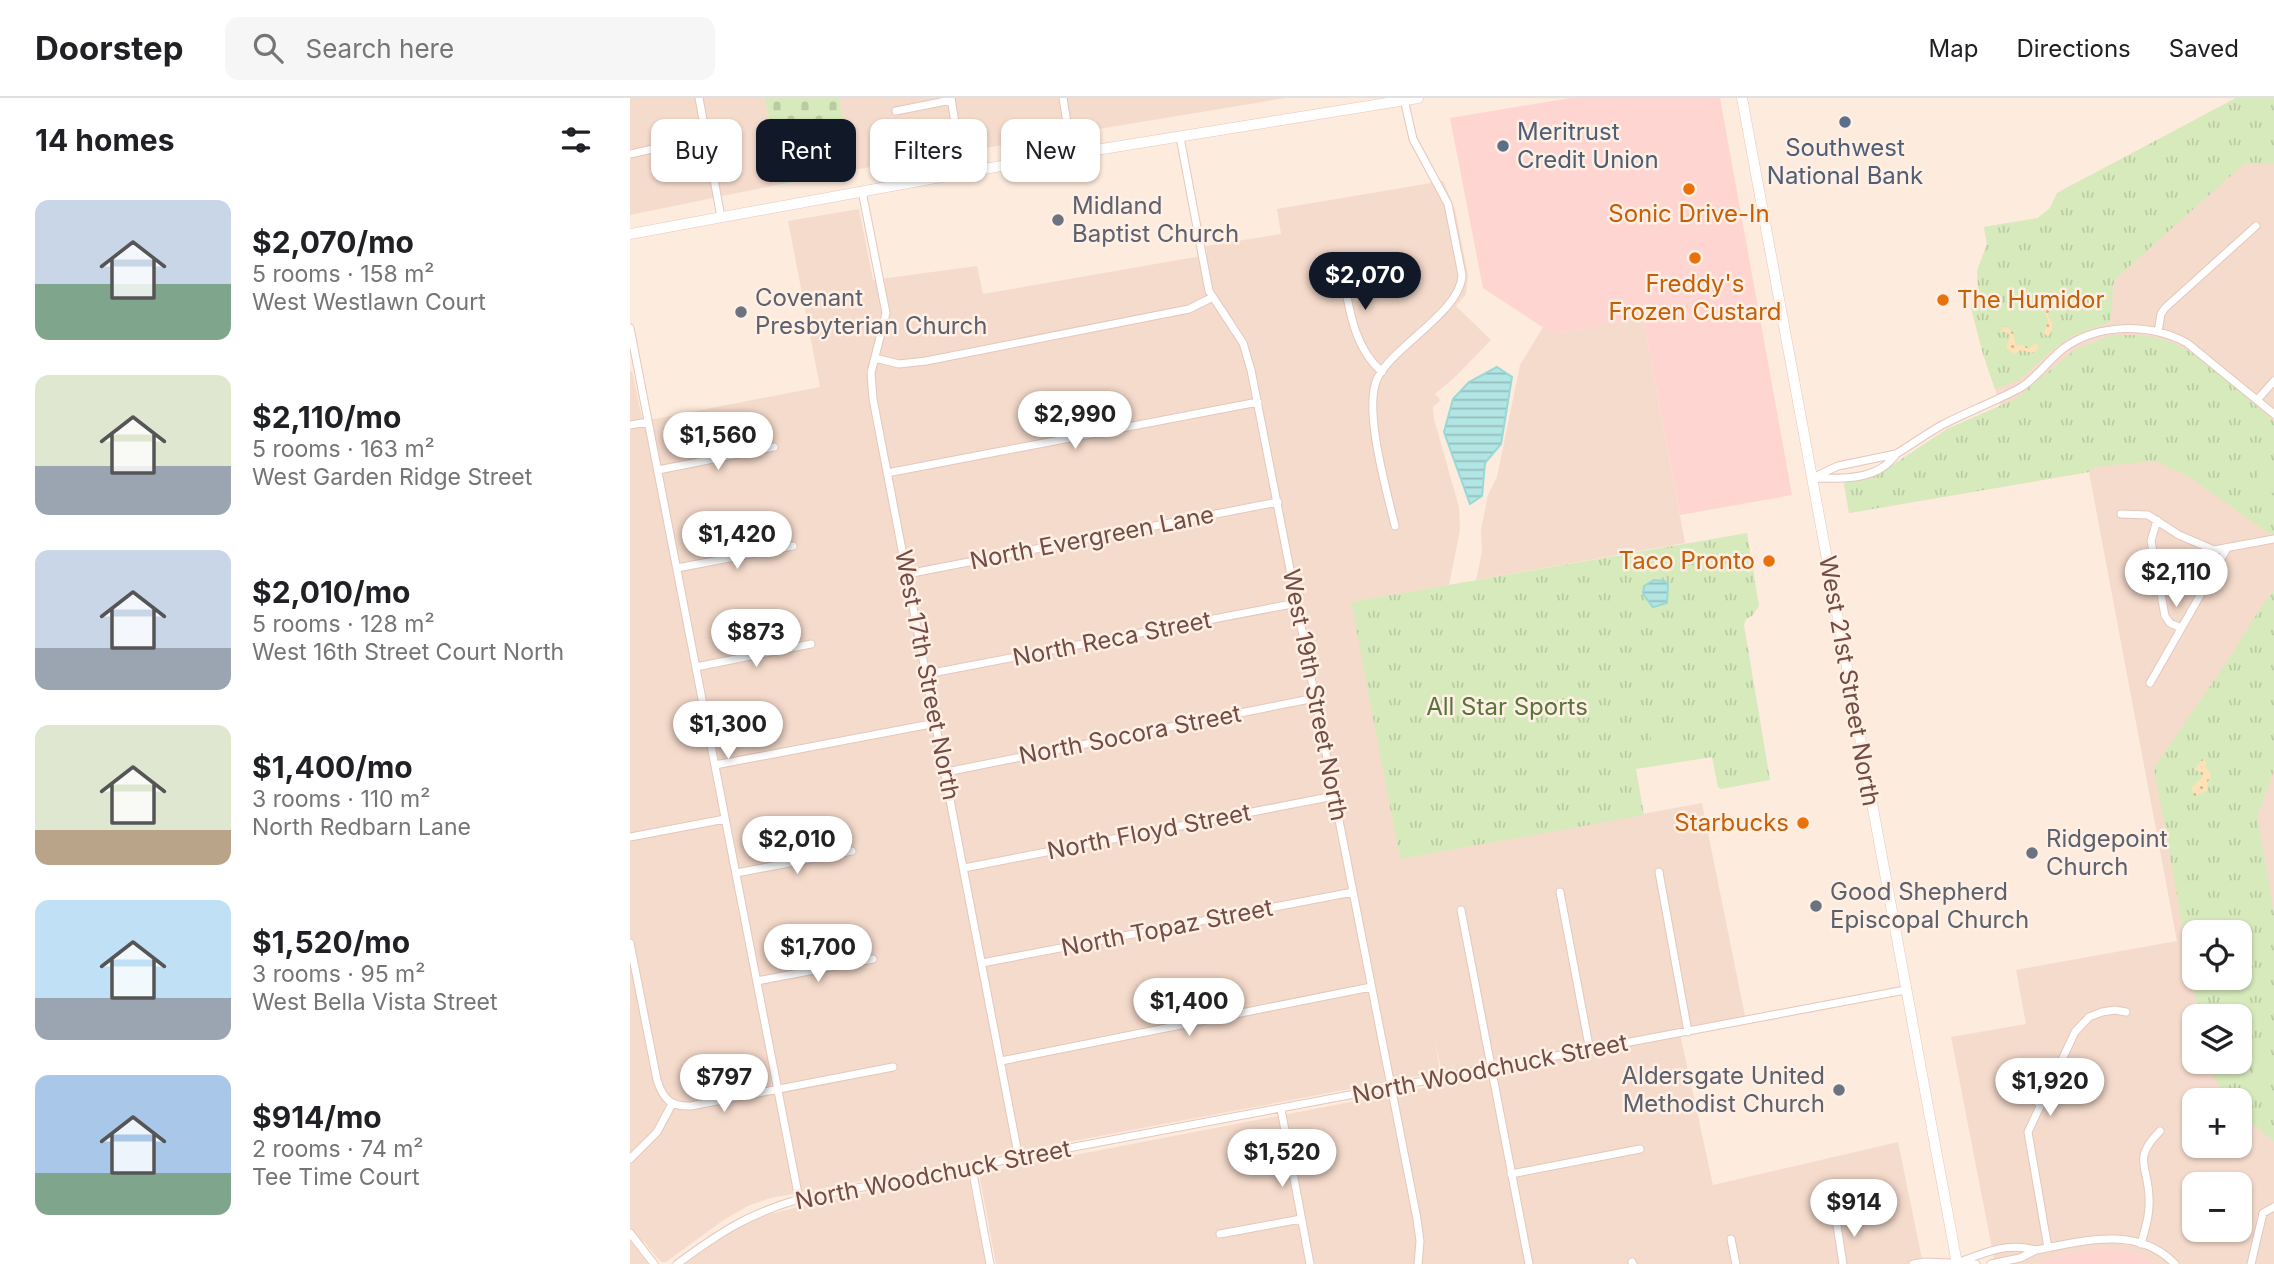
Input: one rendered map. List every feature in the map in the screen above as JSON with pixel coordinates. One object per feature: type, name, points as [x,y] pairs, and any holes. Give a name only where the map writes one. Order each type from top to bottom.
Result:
[{"type":"main road","points":[[1100,150],[1418,98]]},
{"type":"main road","name":"West 21st Street North","points":[[1742,98],[1956,1264]]},
{"type":"main road","points":[[630,234],[912,182]]},
{"type":"street","points":[[699,98],[703,119]]},
{"type":"street","points":[[1063,98],[1066,119]]},
{"type":"street","points":[[896,111],[951,99],[954,119]]},
{"type":"street","points":[[1395,526],[1371,408],[1377,378],[1408,342],[1452,301],[1461,285],[1462,275],[1448,204],[1413,139],[1404,99]]},
{"type":"street","name":"West 19th Street North","points":[[1180,137],[1209,291],[1243,343],[1258,402],[1417,1219],[1420,1241],[1418,1264]]},
{"type":"street","points":[[630,154],[651,149]]},
{"type":"street","points":[[714,182],[721,217]]},
{"type":"street","name":"West 17th Street North","points":[[862,191],[886,313],[871,373],[873,399],[1019,1159]]},
{"type":"street","points":[[2158,332],[2161,314],[2165,308],[2256,226]]},
{"type":"street","points":[[1340,258],[1355,332],[1370,361],[1382,372]]},
{"type":"street","points":[[875,358],[899,364],[926,361],[1189,309],[1213,297]]},
{"type":"street","points":[[630,328],[799,1199]]},
{"type":"street","points":[[1812,478],[1838,466],[1896,454],[1939,427],[2022,387],[2063,349],[2077,341],[2112,330],[2132,328],[2158,332],[2187,343],[2274,414]]},
{"type":"street","points":[[2257,400],[2274,381]]},
{"type":"street","points":[[887,473],[1258,402]]},
{"type":"street","points":[[630,425],[648,422]]},
{"type":"street","points":[[658,470],[774,447]]},
{"type":"street","points":[[1812,478],[1839,479],[1865,475],[1889,465],[1896,454]]},
{"type":"street","name":"North Evergreen Lane","points":[[907,574],[1278,502]]},
{"type":"street","points":[[2121,514],[2148,515],[2179,535],[2208,548],[2226,550],[2274,539]]},
{"type":"street","points":[[2157,520],[2151,541],[2165,616],[2170,623],[2181,628]]},
{"type":"street","points":[[677,568],[793,545]]},
{"type":"street","points":[[2150,682],[2226,550]]},
{"type":"street","name":"North Reca Street","points":[[927,674],[1297,603]]},
{"type":"street","points":[[696,667],[811,644]]},
{"type":"street","name":"North Socora Street","points":[[946,772],[1315,698]]},
{"type":"street","points":[[715,765],[936,723]]},
{"type":"street","name":"North Floyd Street","points":[[964,868],[1334,796]]},
{"type":"street","points":[[630,837],[726,819]]},
{"type":"street","points":[[736,873],[852,850]]},
{"type":"street","points":[[1659,872],[1688,1032]]},
{"type":"street","name":"North Topaz Street","points":[[982,963],[1353,892]]},
{"type":"street","points":[[1560,892],[1590,1051]]},
{"type":"street","points":[[1461,909],[1529,1264]]},
{"type":"street","points":[[630,943],[657,1080],[666,1100],[672,1104],[691,1106],[893,1067]]},
{"type":"street","points":[[757,981],[873,959]]},
{"type":"street","points":[[1001,1061],[1371,988]]},
{"type":"street","name":"North Woodchuck Street","points":[[677,1264],[727,1228],[751,1215],[799,1199],[1905,990]]},
{"type":"street","points":[[2048,1248],[2028,1132],[2075,1032],[2089,1017],[2115,1010],[2126,1012]]},
{"type":"street","points":[[2040,1104],[2018,1090],[2020,1080],[2032,1080],[2048,1090]]},
{"type":"street","points":[[630,1159],[657,1132],[672,1104]]},
{"type":"street","points":[[1281,1109],[1310,1264]]},
{"type":"street","points":[[2141,1244],[2149,1214],[2143,1155],[2146,1145],[2160,1131]]},
{"type":"street","points":[[1511,1174],[1640,1149]]},
{"type":"street","points":[[972,1168],[990,1264]]},
{"type":"street","points":[[2251,1264],[2263,1213],[2274,1207]]},
{"type":"street","points":[[1220,1234],[1301,1219]]},
{"type":"street","points":[[1836,1219],[1843,1264]]},
{"type":"street","points":[[630,1233],[654,1264]]},
{"type":"street","points":[[1991,1264],[2020,1258],[2036,1250],[2106,1237],[2128,1239],[2158,1250],[2175,1264]]},
{"type":"street","points":[[1731,1239],[1736,1264]]},
{"type":"street","points":[[1956,1264],[1986,1251],[2017,1245],[2036,1250]]},
{"type":"street","points":[[1913,1264],[1976,1264]]},
{"type":"shaded area","points":[[630,98],[765,98],[769,119],[756,119],[756,182],[781,184],[630,215]]},
{"type":"shaded area","points":[[839,98],[1285,98],[1100,129],[1100,119],[1001,119],[1001,145],[987,148],[987,119],[870,119],[870,167],[856,170],[856,119],[843,119]]},
{"type":"shaded area","points":[[1570,98],[1720,98],[1792,495],[1680,515],[1643,318],[1553,334],[1483,288],[1450,118]]},
{"type":"shaded area","points":[[2236,98],[2274,98],[2274,1264],[2159,1264],[2133,1251],[2068,1253],[2036,1264],[1995,1264],[1951,1037],[2026,1024],[2016,970],[2177,941],[2089,472],[1849,513],[1844,483],[1879,474],[1947,429],[2001,406],[1971,308],[1978,286],[1977,271],[1987,244],[1984,227],[2038,218],[2050,208],[2057,193]]},
{"type":"shaded area","points":[[1443,181],[1455,209],[1468,275],[1466,294],[1456,306],[1491,340],[1435,394],[1441,400],[1433,407],[1434,419],[1459,507],[1460,530],[1449,585],[1352,602],[1400,859],[1702,803],[1746,1021],[1680,1034],[1713,1185],[1898,1142],[1923,1264],[996,1264],[981,1173],[1444,1084],[1435,1040],[1440,1072],[771,1198],[750,1205],[725,1219],[666,1262],[661,1262],[644,1242],[636,1248],[648,1264],[630,1264],[630,372],[632,371],[642,418],[655,419],[820,387],[788,221],[859,209],[873,280],[977,266],[983,294],[1207,255],[1206,246],[1281,234],[1277,209]]},
{"type":"shaded area","points":[[1643,318],[1685,543],[1476,580],[1488,495],[1497,477],[1520,365],[1543,327],[1553,334]]},
{"type":"shaded area","points":[[966,1177],[970,1182],[986,1264],[685,1264],[738,1227],[759,1217],[821,1201]]},
{"type":"shaded area","points":[[2101,1248],[2133,1251],[2159,1264],[2036,1264],[2068,1253]]},
{"type":"green space","points":[[765,98],[839,98],[843,119],[769,119]]},
{"type":"green space","points":[[2236,98],[2274,98],[2274,164],[2245,163],[2114,280],[2110,322],[2074,335],[2051,351],[2019,380],[1995,389],[1971,308],[1978,286],[1977,271],[1987,244],[1984,227],[2038,218],[2050,208],[2057,193]]},
{"type":"green space","points":[[2028,309],[2034,309],[2037,313],[2039,335],[2034,340],[2025,339],[2018,330],[2018,316]]},
{"type":"green space","points":[[2112,335],[2142,335],[2182,347],[2238,389],[2274,421],[2274,534],[2271,535],[2188,476],[2155,461],[2094,467],[2089,472],[1849,513],[1844,483],[1879,474],[1947,429],[2015,399],[2076,349]]},
{"type":"green space","points":[[2263,466],[2274,469],[2274,493],[2267,491],[2258,477],[2258,469]]},
{"type":"green space","name":"All Star Sports","points":[[1747,533],[1759,606],[1752,616],[1746,619],[1744,625],[1770,780],[1721,789],[1718,787],[1712,757],[1636,769],[1644,815],[1400,859],[1351,602]]},
{"type":"green space","points":[[2274,591],[2274,771],[2257,816],[2274,913],[2274,1141],[2252,1124],[2252,1088],[2220,1088],[2213,1074],[2252,1074],[2252,1004],[2197,1004],[2194,990],[2252,990],[2252,920],[2182,920],[2182,923],[2154,768]]},
{"type":"green space","points":[[1669,724],[1676,759],[1655,762],[1649,728]]},
{"type":"green space","points":[[2252,1046],[2274,1058],[2274,1078],[2269,1082],[2258,1082],[2253,1078]]},
{"type":"sand","points":[[2047,304],[2050,307],[2048,316],[2053,324],[2050,335],[2047,336],[2044,333],[2048,321],[2043,307]]},
{"type":"sand","points":[[2005,326],[2013,332],[2016,346],[2030,348],[2035,343],[2039,348],[2033,353],[2021,350],[2015,354],[2006,348],[2010,337],[2008,333],[2000,331]]},
{"type":"sand","points":[[2202,759],[2207,762],[2205,768],[2211,777],[2207,790],[2194,797],[2192,787],[2202,778],[2195,769]]},
{"type":"water","points":[[1497,367],[1512,377],[1501,444],[1485,463],[1482,496],[1470,504],[1444,432],[1453,399],[1469,382]]},
{"type":"water","points":[[1654,580],[1668,584],[1667,603],[1653,607],[1643,594],[1644,586]]},
{"type":"place","name":"Southwest National Bank","points":[[1845,122]]},
{"type":"place","name":"Meritrust Credit Union","points":[[1503,146]]},
{"type":"place","name":"Sonic Drive-In","points":[[1689,189]]},
{"type":"place","name":"Midland Baptist Church","points":[[1058,220]]},
{"type":"place","name":"Freddy's Frozen Custard","points":[[1695,258]]},
{"type":"place","name":"The Humidor","points":[[1943,300]]},
{"type":"place","name":"Covenant Presbyterian Church","points":[[741,312]]},
{"type":"place","name":"Taco Pronto","points":[[1769,561]]},
{"type":"place","name":"Starbucks","points":[[1803,823]]},
{"type":"place","name":"Ridgepoint Church","points":[[2032,853]]},
{"type":"place","name":"Good Shepherd Episcopal Church","points":[[1816,906]]},
{"type":"place","name":"Aldersgate United Methodist Church","points":[[1839,1090]]}]
